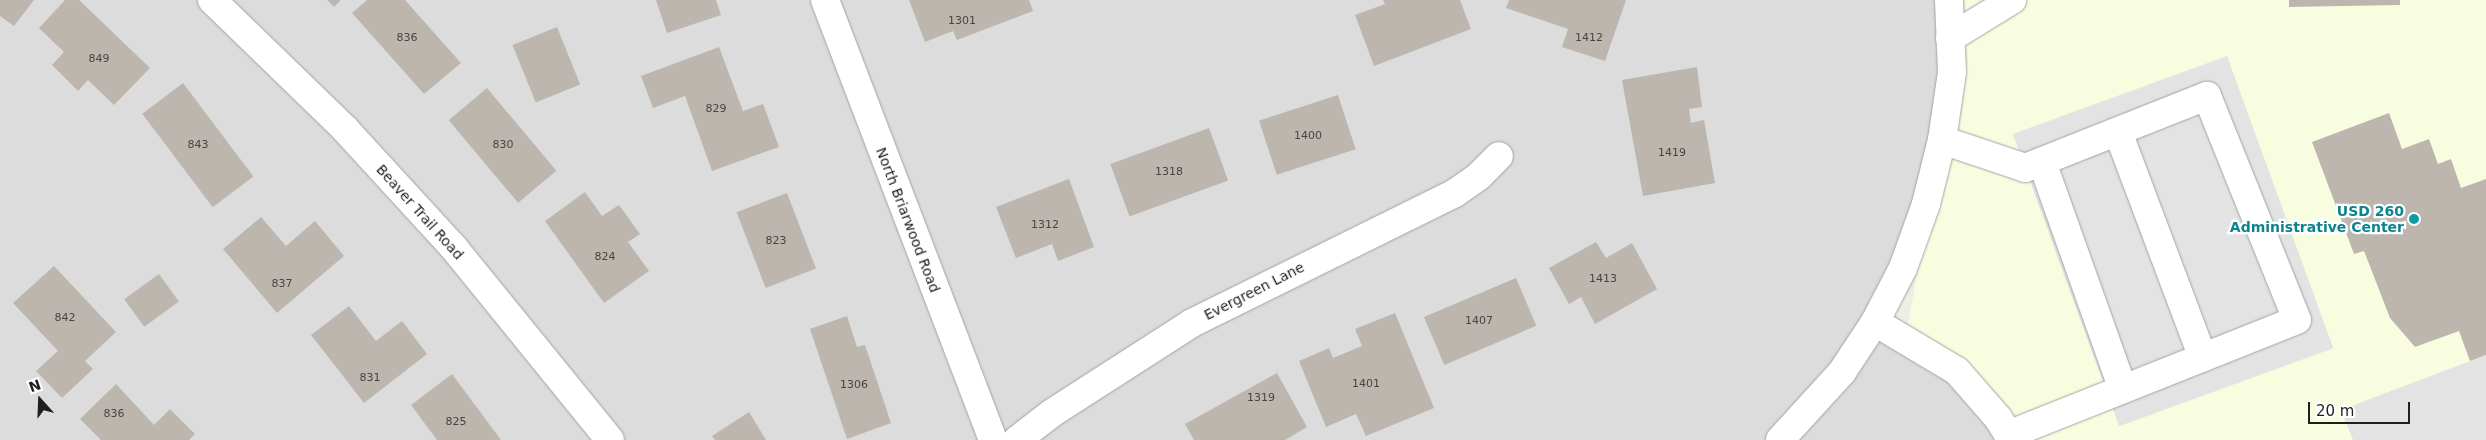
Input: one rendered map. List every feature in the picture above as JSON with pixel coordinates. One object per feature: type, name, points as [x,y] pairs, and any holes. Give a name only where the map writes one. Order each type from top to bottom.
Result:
[{"type":"street","name":"Beaver Trail Road","points":[[212,0],[345,129],[454,248],[610,440]]},
{"type":"street","name":"North Briarwood Road","points":[[825,0],[993,440]]},
{"type":"street","points":[[1780,440],[1842,372],[1875,322],[1903,268],[1926,204],[1942,140],[1952,72],[1949,0]]},
{"type":"street","points":[[1950,38],[2012,0]]},
{"type":"street","points":[[1875,322],[1957,371],[1998,418],[2010,437],[2123,389],[2297,320],[2207,96],[2025,168],[1942,140]]},
{"type":"street","points":[[2118,132],[2203,358]]},
{"type":"street","name":"Evergreen Lane","points":[[1017,440],[1091,387],[1192,323],[1455,193],[1479,176],[1498,156]]},
{"type":"street","points":[[2042,162],[2123,389]]},
{"type":"shaded area","points":[[0,0],[1949,0],[1942,140],[1875,322],[1957,371],[2009,440],[0,440]]},
{"type":"shaded area","points":[[1939,0],[2486,0],[2486,440],[2009,440],[1905,340],[1942,140]]},
{"type":"shaded area","points":[[2227,56],[2333,348],[2119,426],[2013,134]]},
{"type":"shaded area","points":[[2486,355],[2486,440],[2353,440],[2341,410]]},
{"type":"building","points":[[0,0],[34,0],[14,26],[0,16]]},
{"type":"building","points":[[65,0],[79,0],[150,68],[114,105],[88,80],[78,91],[52,65],[64,52],[39,28]]},
{"type":"building","points":[[327,0],[341,0],[334,7]]},
{"type":"building","points":[[367,0],[405,0],[461,63],[424,94],[352,13]]},
{"type":"building","points":[[656,0],[716,0],[721,15],[667,33]]},
{"type":"building","points":[[909,0],[1029,0],[1033,11],[957,40],[953,31],[925,42]]},
{"type":"building","points":[[1383,0],[1460,0],[1471,29],[1374,66],[1355,15],[1385,4]]},
{"type":"building","points":[[1509,0],[1626,0],[1605,61],[1562,47],[1568,29],[1506,8]]},
{"type":"building","points":[[2289,0],[2400,0],[2400,5],[2289,7]]},
{"type":"building","points":[[557,27],[580,84],[536,102],[512,45]]},
{"type":"building","points":[[719,47],[743,111],[763,104],[779,147],[712,171],[685,96],[653,108],[641,76]]},
{"type":"building","points":[[1697,67],[1702,107],[1689,109],[1691,123],[1704,120],[1715,183],[1643,196],[1622,80]]},
{"type":"building","points":[[183,83],[253,176],[213,207],[142,114]]},
{"type":"building","points":[[487,88],[556,171],[518,203],[449,120]]},
{"type":"building","points":[[1338,95],[1356,149],[1277,175],[1259,121]]},
{"type":"building","name":"USD 260 Administrative Center","points":[[2389,113],[2402,149],[2429,139],[2438,164],[2451,159],[2461,188],[2486,179],[2486,355],[2470,361],[2459,331],[2415,347],[2390,318],[2364,251],[2354,254],[2312,142]]},
{"type":"building","points":[[1209,128],[1228,181],[1129,217],[1110,164]]},
{"type":"building","points":[[1069,179],[1094,247],[1058,261],[1052,244],[1016,258],[996,207]]},
{"type":"building","points":[[585,192],[602,216],[619,205],[640,234],[628,242],[649,271],[604,303],[545,221]]},
{"type":"building","points":[[787,193],[816,269],[766,288],[737,212]]},
{"type":"building","points":[[261,217],[286,246],[315,221],[344,256],[277,313],[223,249]]},
{"type":"building","points":[[1596,242],[1606,258],[1632,243],[1657,289],[1595,324],[1581,297],[1569,304],[1549,268]]},
{"type":"building","points":[[54,266],[116,332],[85,361],[93,369],[62,398],[36,371],[58,351],[13,303]]},
{"type":"building","points":[[159,274],[179,302],[144,327],[124,299]]},
{"type":"building","points":[[1516,278],[1536,326],[1444,365],[1424,317]]},
{"type":"building","points":[[349,306],[376,341],[402,321],[427,354],[364,403],[311,335]]},
{"type":"building","points":[[1395,313],[1434,408],[1366,436],[1356,414],[1326,427],[1299,361],[1329,348],[1333,358],[1362,346],[1355,329]]},
{"type":"building","points":[[847,316],[857,347],[865,345],[891,423],[847,439],[810,329]]},
{"type":"building","points":[[1277,373],[1307,427],[1285,440],[1194,440],[1185,424]]},
{"type":"building","points":[[452,374],[501,440],[437,440],[411,405]]},
{"type":"building","points":[[116,384],[154,425],[170,409],[195,434],[189,440],[101,440],[80,419]]},
{"type":"building","points":[[749,412],[766,440],[715,440],[712,436]]},
{"type":"place","name":"USD 260 Administrative Center","points":[[2414,219]]}]
